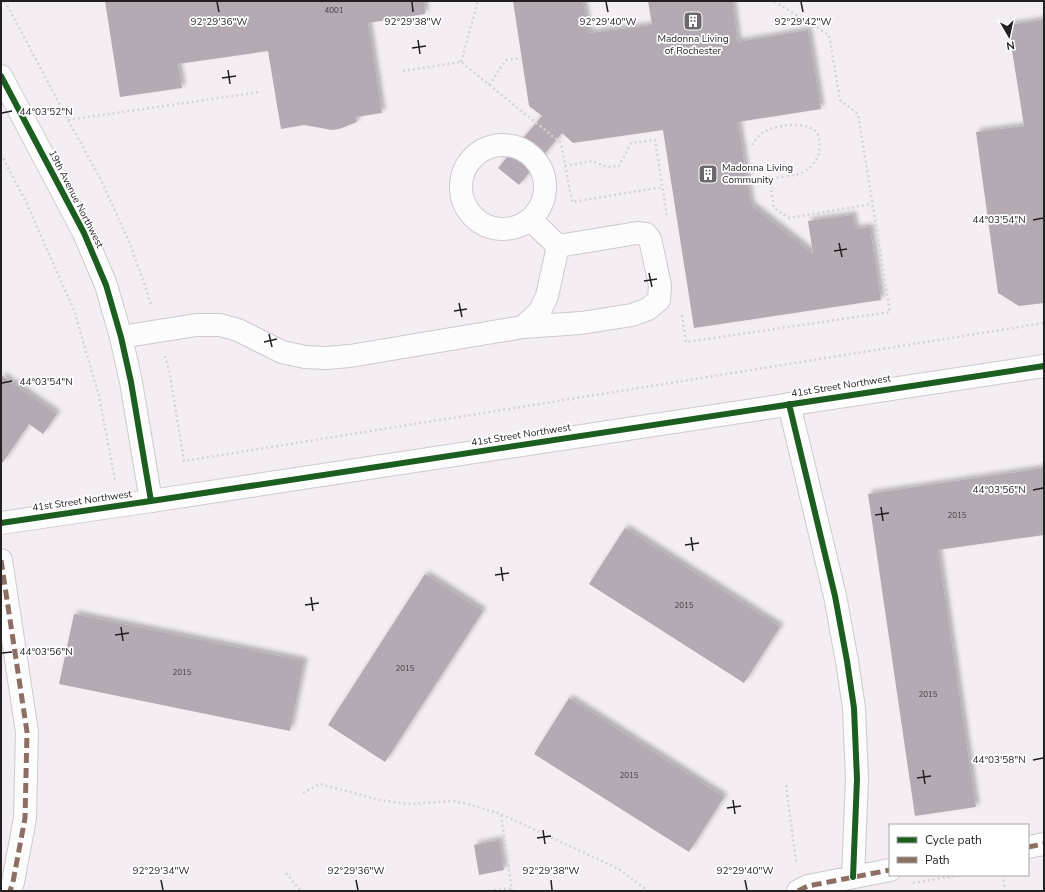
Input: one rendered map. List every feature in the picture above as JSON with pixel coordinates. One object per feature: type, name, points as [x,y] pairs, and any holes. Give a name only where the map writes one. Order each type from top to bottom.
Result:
[{"type":"street","name":"19th Avenue Northwest","points":[[1,76],[84,233],[106,285],[121,337],[131,382],[151,501]]},
{"type":"street","points":[[531,220],[558,246]]},
{"type":"street","points":[[121,337],[196,325],[220,325],[238,330],[282,352],[305,357],[326,358],[350,356],[523,327],[581,323],[632,315],[648,309],[659,300],[660,285],[650,239],[646,234],[636,233],[558,246]]},
{"type":"street","points":[[523,327],[540,312],[547,296],[558,246]]},
{"type":"street","name":"41st Street Northwest","points":[[1,523],[1044,366]]},
{"type":"street","points":[[789,404],[835,596],[854,708],[857,779],[853,877]]},
{"type":"street","points":[[1,560],[27,732],[25,818],[10,891]]},
{"type":"street","points":[[1029,847],[1044,844]]},
{"type":"street","points":[[798,891],[808,886],[889,870]]},
{"type":"path","points":[[5,1],[101,180],[130,244],[159,331],[169,370],[184,461],[1044,323]]},
{"type":"path","points":[[461,62],[478,1]]},
{"type":"path","points":[[681,311],[686,342],[890,312],[858,114],[840,100],[828,35],[775,1]]},
{"type":"path","points":[[489,85],[506,60],[520,58]]},
{"type":"path","points":[[403,71],[461,62],[561,143],[572,202],[662,187]]},
{"type":"path","points":[[68,120],[260,92]]},
{"type":"path","points":[[752,145],[761,134],[773,128],[798,125],[812,128],[818,134],[820,148],[818,158],[812,167],[802,173],[770,179],[774,208],[789,218],[872,204]]},
{"type":"path","points":[[565,166],[592,161],[607,167],[619,166],[631,143],[655,140],[667,218]]},
{"type":"path","points":[[1,154],[25,200],[74,310],[99,396],[113,469]]},
{"type":"path","points":[[303,793],[320,784],[380,800],[408,804],[453,801],[468,804],[501,814],[619,869],[648,891]]},
{"type":"path","points":[[786,785],[797,868]]},
{"type":"path","points":[[489,891],[512,889],[501,814]]},
{"type":"path","points":[[286,873],[301,891]]},
{"type":"path","points":[[907,884],[954,876]]},
{"type":"path","points":[[1003,876],[1005,891]]},
{"type":"building","points":[[105,1],[424,1],[425,14],[368,23],[382,113],[356,117],[357,122],[339,129],[332,130],[304,125],[281,129],[268,51],[178,64],[182,88],[120,97]]},
{"type":"building","name":"Madonna Living Community","points":[[513,1],[583,1],[589,33],[652,25],[648,1],[732,1],[738,42],[808,30],[821,109],[738,122],[751,205],[813,254],[808,221],[853,215],[855,229],[870,227],[881,300],[694,328],[663,130],[573,143],[562,133],[519,185],[498,168],[542,116],[529,106]]},
{"type":"building","points":[[1044,20],[1044,303],[1019,306],[998,293],[976,132],[1024,126],[1008,25]]},
{"type":"building","points":[[1,375],[57,414],[43,434],[29,424],[1,465]]},
{"type":"building","points":[[1044,468],[1044,535],[938,550],[976,807],[915,816],[868,494]]},
{"type":"building","points":[[625,528],[780,627],[744,683],[589,584]]},
{"type":"building","points":[[425,574],[483,611],[385,762],[328,725]]},
{"type":"building","points":[[74,614],[304,661],[290,731],[59,684]]},
{"type":"building","points":[[569,698],[724,797],[689,852],[534,754]]},
{"type":"building","points":[[499,840],[504,870],[479,875],[474,845]]},
{"type":"marked path","points":[[1,560],[27,732],[25,818],[10,891]]},
{"type":"marked path","points":[[1029,847],[1044,844]]},
{"type":"marked path","points":[[798,891],[808,886],[889,870]]},
{"type":"cycle path","points":[[1,76],[84,233],[106,285],[121,337],[131,382],[151,501]]},
{"type":"cycle path","points":[[1,523],[1044,366]]},
{"type":"cycle path","points":[[789,404],[835,596],[854,708],[857,779],[853,877]]},
{"type":"place","name":"Madonna Living of Rochester","points":[[693,21]]},
{"type":"place","name":"Madonna Living Community","points":[[708,174]]}]
